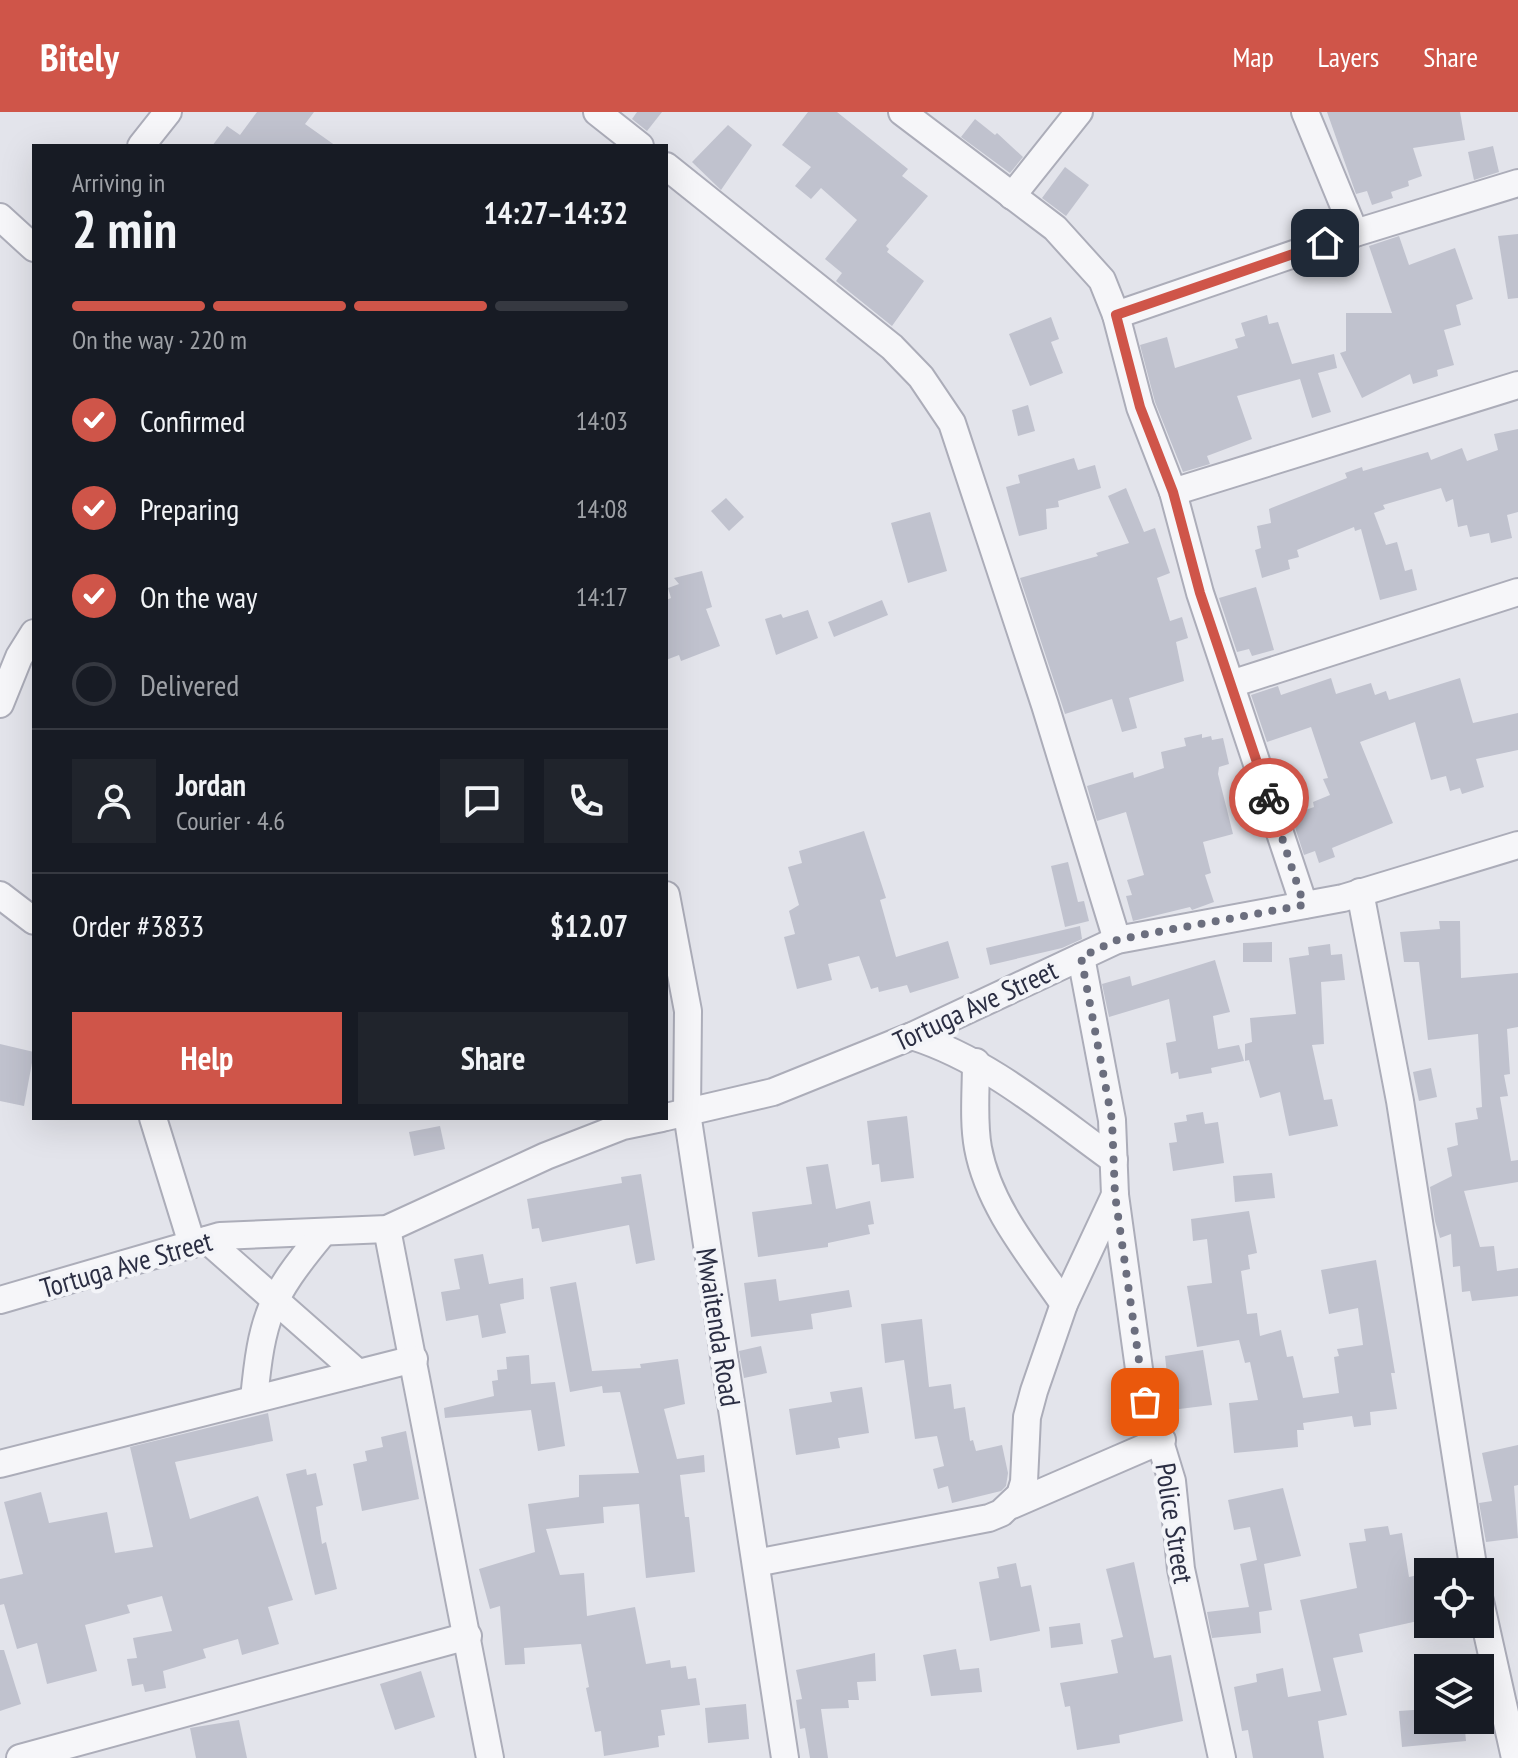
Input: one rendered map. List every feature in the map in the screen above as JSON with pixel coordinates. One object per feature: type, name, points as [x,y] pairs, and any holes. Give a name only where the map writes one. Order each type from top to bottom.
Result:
[{"type":"street","points":[[143,144],[168,112]]},
{"type":"street","points":[[597,112],[637,144]]},
{"type":"street","points":[[902,112],[1055,228],[1102,280],[1116,315],[1140,407],[1173,492],[1200,593],[1304,905]]},
{"type":"street","points":[[1012,196],[1079,112]]},
{"type":"street","points":[[1305,112],[1355,233]]},
{"type":"street","points":[[668,168],[892,347],[921,377],[952,423],[1045,705],[1117,940]]},
{"type":"street","points":[[1116,315],[1355,233],[1518,183]]},
{"type":"street","points":[[0,217],[32,246]]},
{"type":"street","points":[[1173,492],[1518,385]]},
{"type":"street","points":[[1231,684],[1518,592]]},
{"type":"street","points":[[0,704],[32,637]]},
{"type":"street","name":"Tortuga Ave Street","points":[[672,1116],[773,1092],[912,1036],[1117,940],[1360,892],[1518,845]]},
{"type":"street","points":[[1360,892],[1400,1101],[1472,1558]]},
{"type":"street","points":[[0,895],[32,919]]},
{"type":"street","name":"Mwaitenda Road","points":[[668,906],[688,1011],[672,1116],[756,1563],[785,1758]]},
{"type":"street","name":"Police Street","points":[[1081,957],[1112,1120],[1115,1195],[1140,1376],[1145,1402],[1162,1440],[1172,1481],[1181,1569],[1222,1758]]},
{"type":"street","points":[[912,1036],[948,1048],[976,1062],[1114,1160]]},
{"type":"street","points":[[976,1062],[977,1146],[986,1181],[1014,1233],[1064,1304]]},
{"type":"street","points":[[154,1120],[200,1242],[274,1299],[358,1373]]},
{"type":"street","name":"Tortuga Ave Street","points":[[0,1300],[220,1236],[387,1229],[559,1151],[623,1126],[652,1120]]},
{"type":"street","points":[[1012,1505],[1024,1482],[1027,1417],[1064,1304],[1115,1195]]},
{"type":"street","points":[[387,1229],[490,1758]]},
{"type":"street","points":[[254,1399],[260,1337],[274,1299],[322,1234]]},
{"type":"street","points":[[0,1464],[414,1359]]},
{"type":"street","points":[[756,1563],[989,1518],[1162,1440]]},
{"type":"street","points":[[20,1758],[468,1636]]},
{"type":"street","points":[[1488,1638],[1515,1758]]},
{"type":"building","points":[[257,112],[314,112],[305,124],[333,144],[214,144],[227,126],[240,135]]},
{"type":"building","points":[[637,112],[662,112],[647,131],[632,119]]},
{"type":"building","points":[[808,112],[837,112],[908,169],[902,176],[928,196],[886,246],[889,249],[887,252],[924,281],[892,326],[836,281],[842,273],[825,259],[857,220],[821,188],[811,199],[795,186],[811,167],[782,145]]},
{"type":"building","points":[[1327,112],[1460,112],[1465,140],[1413,148],[1422,176],[1408,181],[1409,186],[1391,192],[1393,198],[1372,205],[1367,191],[1356,194]]},
{"type":"building","points":[[975,119],[995,135],[997,133],[1023,157],[1010,173],[961,137]]},
{"type":"building","points":[[728,125],[752,145],[721,190],[692,162]]},
{"type":"building","points":[[1493,146],[1499,172],[1474,180],[1468,152]]},
{"type":"building","points":[[1065,167],[1089,185],[1066,216],[1042,198]]},
{"type":"building","points":[[1518,234],[1518,298],[1508,299],[1498,236]]},
{"type":"building","points":[[1399,236],[1409,265],[1455,248],[1473,299],[1456,305],[1461,325],[1444,330],[1454,365],[1437,370],[1438,376],[1413,384],[1410,374],[1362,398],[1340,353],[1346,351],[1346,313],[1392,313],[1369,246]]},
{"type":"building","points":[[1267,315],[1269,324],[1278,322],[1292,364],[1334,354],[1337,368],[1318,373],[1331,412],[1312,418],[1300,379],[1237,396],[1252,439],[1207,456],[1210,464],[1183,472],[1155,402],[1140,345],[1167,337],[1175,368],[1238,348],[1235,339],[1245,336],[1241,323]]},
{"type":"building","points":[[1051,317],[1059,339],[1051,342],[1063,373],[1030,386],[1009,334]]},
{"type":"building","points":[[1028,405],[1035,431],[1018,436],[1012,410]]},
{"type":"building","points":[[1518,429],[1518,512],[1507,515],[1512,538],[1491,543],[1489,533],[1470,537],[1467,525],[1458,527],[1453,499],[1446,502],[1441,488],[1383,505],[1385,509],[1374,513],[1386,545],[1397,542],[1405,571],[1412,569],[1417,590],[1380,600],[1361,529],[1355,531],[1354,527],[1297,550],[1299,557],[1288,560],[1290,569],[1262,578],[1255,550],[1261,548],[1257,526],[1271,523],[1269,509],[1347,478],[1345,473],[1362,467],[1363,471],[1428,452],[1431,460],[1462,448],[1467,461],[1498,450],[1494,434]]},
{"type":"building","points":[[1074,458],[1078,470],[1095,465],[1101,488],[1058,501],[1059,507],[1046,509],[1047,529],[1019,536],[1006,487],[1020,483],[1018,475]]},
{"type":"building","points":[[1126,488],[1144,532],[1155,528],[1170,573],[1157,578],[1170,621],[1182,617],[1188,638],[1176,642],[1184,681],[1129,698],[1137,728],[1122,732],[1112,699],[1065,714],[1020,578],[1098,556],[1096,553],[1129,543],[1108,496]]},
{"type":"building","points":[[726,498],[744,517],[729,531],[711,511]]},
{"type":"building","points":[[930,512],[947,571],[908,583],[891,523]]},
{"type":"building","points":[[702,571],[712,607],[706,609],[720,646],[681,661],[679,655],[668,659],[668,599],[671,598],[668,588],[679,584],[674,578]]},
{"type":"building","points":[[1256,587],[1274,650],[1252,656],[1249,649],[1237,652],[1219,598]]},
{"type":"building","points":[[882,600],[888,615],[834,637],[828,622]]},
{"type":"building","points":[[808,610],[818,638],[776,655],[765,619],[781,614],[783,618]]},
{"type":"building","points":[[1331,678],[1336,694],[1371,683],[1375,695],[1386,691],[1389,700],[1460,678],[1473,723],[1518,713],[1518,750],[1476,759],[1484,787],[1462,794],[1460,788],[1450,791],[1446,776],[1431,780],[1415,722],[1360,742],[1393,823],[1332,848],[1335,857],[1319,863],[1315,851],[1304,855],[1291,815],[1314,807],[1313,802],[1330,795],[1323,779],[1328,778],[1311,727],[1267,742],[1251,695],[1278,686],[1281,695]]},
{"type":"building","points":[[1202,734],[1202,738],[1211,736],[1212,740],[1223,738],[1229,764],[1219,767],[1218,774],[1233,834],[1203,842],[1211,873],[1205,875],[1214,902],[1192,910],[1190,907],[1133,921],[1126,896],[1132,895],[1127,880],[1144,875],[1126,812],[1097,821],[1087,786],[1133,772],[1134,778],[1164,768],[1161,752],[1186,746],[1184,738]]},
{"type":"building","points":[[864,831],[886,898],[880,900],[896,957],[948,941],[959,978],[910,993],[907,985],[879,992],[878,987],[871,989],[859,956],[828,964],[832,980],[797,989],[784,937],[795,934],[789,911],[799,905],[788,867],[802,863],[799,851]]},
{"type":"building","points":[[1068,862],[1078,902],[1084,901],[1089,921],[1065,927],[1051,866]]},
{"type":"building","points":[[1439,921],[1460,921],[1461,978],[1518,973],[1518,1027],[1507,1029],[1510,1074],[1504,1075],[1508,1096],[1500,1097],[1511,1161],[1518,1160],[1518,1182],[1464,1191],[1480,1247],[1494,1246],[1497,1271],[1518,1268],[1518,1296],[1472,1301],[1470,1291],[1462,1292],[1460,1266],[1453,1267],[1451,1234],[1440,1238],[1435,1221],[1430,1187],[1452,1176],[1447,1148],[1458,1145],[1455,1123],[1478,1119],[1476,1108],[1482,1107],[1478,1034],[1428,1040],[1419,962],[1404,962],[1400,932],[1440,929]]},
{"type":"building","points":[[1080,926],[1082,939],[1062,948],[990,965],[986,948]]},
{"type":"building","points":[[1272,942],[1272,962],[1243,962],[1243,943]]},
{"type":"building","points":[[1330,944],[1331,955],[1342,954],[1345,980],[1321,982],[1324,1044],[1312,1045],[1324,1100],[1332,1099],[1338,1126],[1289,1136],[1280,1092],[1260,1098],[1249,1060],[1245,1061],[1245,1044],[1252,1042],[1250,1018],[1296,1014],[1289,958],[1309,955],[1308,947]]},
{"type":"building","points":[[1215,960],[1230,1012],[1213,1016],[1218,1049],[1239,1045],[1244,1061],[1211,1068],[1212,1073],[1179,1079],[1178,1072],[1171,1074],[1166,1043],[1176,1041],[1169,999],[1109,1017],[1102,984],[1130,976],[1132,986]]},
{"type":"building","points":[[0,1044],[32,1052],[24,1106],[0,1101]]},
{"type":"building","points":[[1431,1068],[1437,1097],[1419,1101],[1413,1072]]},
{"type":"building","points":[[1203,1112],[1205,1124],[1218,1122],[1224,1163],[1173,1171],[1169,1143],[1177,1142],[1174,1123],[1187,1121],[1186,1115]]},
{"type":"building","points":[[907,1116],[914,1178],[881,1182],[879,1164],[872,1165],[867,1121]]},
{"type":"building","points":[[440,1126],[445,1149],[414,1156],[409,1132]]},
{"type":"building","points":[[828,1164],[836,1209],[870,1201],[874,1224],[868,1225],[870,1234],[828,1243],[828,1247],[758,1257],[752,1212],[812,1204],[806,1167]]},
{"type":"building","points":[[1272,1173],[1275,1198],[1235,1202],[1233,1176]]},
{"type":"building","points":[[641,1174],[655,1260],[636,1264],[629,1225],[542,1242],[539,1228],[532,1229],[527,1199],[622,1183],[621,1177]]},
{"type":"building","points":[[1249,1211],[1257,1253],[1248,1255],[1250,1269],[1241,1271],[1247,1314],[1257,1313],[1260,1336],[1281,1330],[1287,1357],[1293,1356],[1303,1398],[1339,1393],[1334,1357],[1339,1356],[1337,1349],[1363,1345],[1358,1308],[1329,1314],[1321,1270],[1376,1260],[1395,1373],[1391,1373],[1397,1409],[1370,1412],[1371,1425],[1354,1427],[1352,1416],[1303,1423],[1304,1430],[1297,1430],[1298,1447],[1234,1453],[1229,1403],[1258,1400],[1250,1362],[1245,1363],[1239,1340],[1197,1347],[1187,1286],[1212,1283],[1207,1239],[1193,1241],[1191,1219]]},
{"type":"building","points":[[483,1254],[489,1284],[523,1278],[524,1299],[500,1304],[506,1333],[482,1338],[478,1315],[446,1321],[441,1292],[460,1289],[454,1259]]},
{"type":"building","points":[[776,1279],[779,1301],[849,1290],[852,1307],[811,1314],[813,1329],[751,1337],[744,1283]]},
{"type":"building","points":[[576,1282],[592,1371],[641,1368],[640,1364],[678,1359],[685,1404],[664,1409],[677,1459],[704,1455],[705,1472],[680,1475],[685,1517],[689,1517],[695,1572],[646,1578],[639,1504],[603,1507],[604,1523],[546,1529],[560,1575],[584,1573],[587,1616],[635,1607],[646,1664],[670,1660],[671,1668],[686,1666],[688,1679],[696,1678],[700,1705],[661,1710],[665,1735],[658,1736],[659,1747],[604,1756],[601,1731],[595,1732],[581,1644],[524,1648],[525,1664],[505,1665],[500,1606],[490,1609],[479,1569],[535,1552],[528,1504],[579,1497],[579,1475],[639,1473],[620,1392],[603,1393],[602,1386],[570,1392],[550,1287]]},
{"type":"building","points":[[922,1319],[929,1387],[951,1384],[954,1409],[965,1407],[970,1441],[973,1440],[976,1451],[1002,1445],[1008,1473],[1006,1486],[1001,1491],[952,1503],[948,1486],[938,1489],[933,1469],[944,1466],[937,1436],[915,1439],[904,1360],[885,1363],[881,1324]]},
{"type":"building","points":[[761,1346],[767,1373],[744,1378],[739,1351]]},
{"type":"building","points":[[1203,1350],[1212,1405],[1171,1410],[1165,1356]]},
{"type":"building","points":[[529,1355],[531,1384],[555,1382],[565,1446],[538,1451],[531,1410],[445,1418],[444,1408],[494,1396],[492,1381],[498,1380],[497,1370],[507,1369],[506,1357]]},
{"type":"building","points":[[862,1387],[869,1433],[838,1438],[840,1448],[796,1455],[789,1409],[832,1402],[830,1392]]},
{"type":"building","points":[[268,1413],[273,1441],[175,1462],[190,1519],[258,1496],[293,1600],[268,1607],[279,1644],[242,1655],[238,1639],[203,1649],[206,1658],[163,1671],[166,1688],[145,1692],[143,1684],[132,1686],[127,1659],[137,1658],[133,1638],[172,1631],[162,1596],[127,1605],[130,1613],[85,1625],[97,1671],[47,1684],[37,1643],[17,1649],[4,1604],[0,1605],[0,1579],[23,1574],[4,1502],[41,1492],[49,1523],[107,1512],[115,1553],[153,1547],[130,1447]]},
{"type":"building","points":[[406,1431],[419,1499],[362,1511],[353,1464],[367,1461],[365,1451],[383,1447],[381,1437]]},
{"type":"building","points":[[1518,1445],[1518,1485],[1514,1486],[1518,1538],[1486,1542],[1479,1503],[1492,1501],[1482,1453]]},
{"type":"building","points":[[306,1469],[307,1475],[316,1473],[323,1505],[316,1507],[322,1544],[326,1542],[337,1589],[315,1595],[286,1474]]},
{"type":"building","points":[[1283,1488],[1301,1556],[1264,1564],[1272,1610],[1259,1612],[1261,1633],[1212,1638],[1207,1612],[1249,1607],[1240,1564],[1257,1560],[1250,1527],[1234,1530],[1228,1500]]},
{"type":"building","points":[[1388,1526],[1390,1535],[1402,1533],[1409,1577],[1414,1576],[1414,1622],[1359,1634],[1363,1652],[1333,1658],[1347,1715],[1318,1721],[1324,1758],[1253,1758],[1248,1730],[1242,1731],[1234,1687],[1257,1682],[1256,1674],[1283,1668],[1288,1697],[1321,1691],[1300,1600],[1357,1588],[1349,1543],[1366,1541],[1364,1529]]},
{"type":"building","points":[[1134,1562],[1154,1658],[1171,1655],[1183,1721],[1119,1735],[1120,1743],[1077,1750],[1070,1706],[1065,1707],[1060,1683],[1118,1673],[1111,1640],[1123,1637],[1106,1569]]},
{"type":"building","points":[[1016,1563],[1021,1587],[1031,1585],[1040,1631],[990,1641],[979,1582],[999,1578],[997,1567]]},
{"type":"building","points":[[1080,1623],[1083,1644],[1051,1648],[1049,1627]]},
{"type":"building","points":[[956,1649],[960,1670],[979,1668],[982,1692],[931,1696],[923,1655]]},
{"type":"building","points":[[0,1650],[4,1650],[21,1704],[0,1711]]},
{"type":"building","points":[[875,1653],[876,1681],[857,1682],[859,1700],[848,1700],[849,1708],[821,1709],[828,1758],[810,1758],[805,1728],[800,1729],[796,1700],[802,1699],[796,1670]]},
{"type":"building","points":[[421,1671],[435,1717],[395,1730],[380,1684]]},
{"type":"building","points":[[746,1704],[749,1739],[708,1743],[705,1708]]},
{"type":"building","points":[[1414,1710],[1414,1734],[1465,1734],[1466,1741],[1402,1747],[1399,1711]]},
{"type":"building","points":[[239,1720],[247,1758],[196,1758],[190,1728]]},
{"type":"way so far","points":[[1145,1402],[1115,1195],[1112,1120],[1081,957],[1117,940],[1304,905],[1269,798]]},
{"type":"route","points":[[1269,798],[1200,593],[1173,492],[1140,407],[1116,315],[1325,243]]}]
